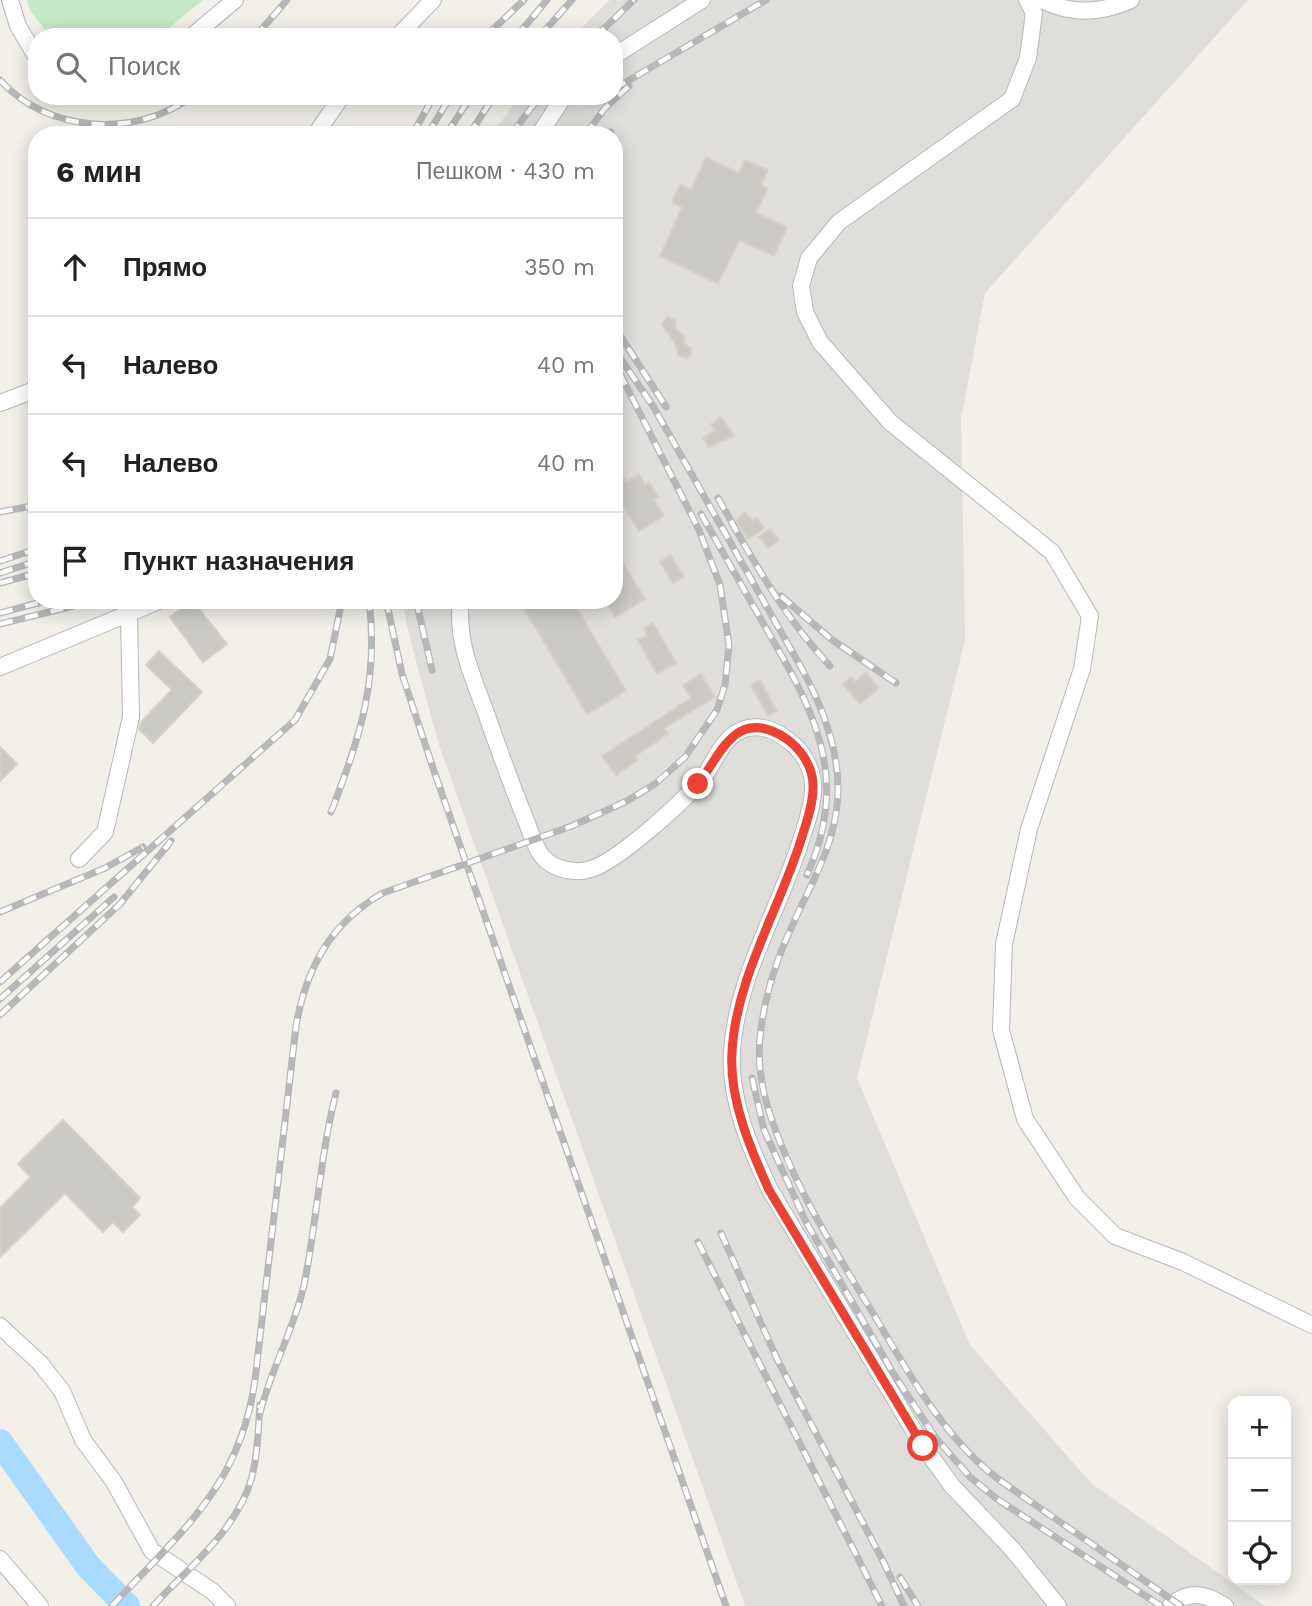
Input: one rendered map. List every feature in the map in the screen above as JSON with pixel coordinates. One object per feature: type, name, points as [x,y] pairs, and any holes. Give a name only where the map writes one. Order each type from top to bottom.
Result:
[{"type":"lane","points":[[10,0],[18,26],[28,43]]},
{"type":"lane","points":[[202,28],[235,0]]},
{"type":"lane","points":[[406,28],[433,0]]},
{"type":"lane","points":[[623,50],[702,0]]},
{"type":"lane","points":[[1027,0],[1034,13],[1028,58],[1012,99],[839,222],[809,258],[802,286],[805,312],[820,342],[890,422],[1052,552],[1090,616],[1082,669],[1029,829],[1003,944],[1001,1031],[1025,1119],[1077,1198],[1115,1237],[1183,1262],[1312,1325]]},
{"type":"lane","points":[[1042,0],[1053,6],[1086,11],[1101,10],[1131,0]]},
{"type":"lane","points":[[321,126],[336,105]]},
{"type":"lane","points":[[545,126],[558,105]]},
{"type":"lane","points":[[0,403],[28,392]]},
{"type":"lane","points":[[0,667],[140,609]]},
{"type":"lane","points":[[461,609],[460,632],[469,669],[530,831],[542,856],[558,868],[583,871],[609,859],[698,784],[727,742],[739,731],[759,728],[778,733],[805,758],[814,786],[809,812],[782,897],[744,990],[733,1037],[732,1070],[737,1103],[769,1190],[923,1446],[953,1487],[1013,1550],[1058,1606]]},
{"type":"lane","points":[[79,859],[105,832],[131,716],[129,614]]},
{"type":"lane","points":[[0,1326],[40,1363],[62,1391],[77,1430],[114,1482],[152,1551],[212,1591],[227,1606]]},
{"type":"lane","points":[[0,1559],[40,1606]]},
{"type":"lane","points":[[1170,1606],[1180,1598],[1196,1594],[1225,1606]]},
{"type":"shaded area","points":[[610,0],[1248,0],[985,293],[961,419],[965,640],[857,1078],[970,1345],[1091,1483],[1228,1580],[1228,1585],[1235,1585],[1265,1606],[745,1606],[438,742],[404,609],[623,609],[623,126],[498,126],[513,105],[623,105],[623,28],[581,28]]},
{"type":"green space","points":[[27,0],[203,0],[169,28],[43,28],[30,10]]},
{"type":"building","points":[[706,157],[739,173],[745,160],[768,170],[761,185],[768,188],[756,213],[787,227],[774,256],[739,240],[718,284],[660,256],[682,207],[672,202],[680,184],[691,190]]},
{"type":"building","points":[[667,316],[675,320],[676,329],[684,336],[684,343],[691,348],[691,355],[687,358],[678,355],[676,345],[662,325]]},
{"type":"building","points":[[721,417],[734,436],[709,447],[703,438],[715,430],[711,424]]},
{"type":"building","points":[[639,474],[645,485],[649,482],[658,497],[654,500],[664,516],[639,531],[623,505],[623,477],[626,482]]},
{"type":"building","points":[[745,513],[753,520],[757,518],[764,528],[748,539],[735,520]]},
{"type":"building","points":[[770,529],[779,540],[768,548],[759,537]]},
{"type":"building","points":[[670,555],[684,577],[673,583],[660,562]]},
{"type":"building","points":[[623,563],[645,599],[615,617],[610,609],[623,609]]},
{"type":"building","points":[[180,609],[199,609],[227,644],[203,662],[170,617]]},
{"type":"building","points":[[524,609],[577,609],[626,691],[587,714]]},
{"type":"building","points":[[653,623],[676,663],[657,674],[638,640],[648,635],[644,628]]},
{"type":"building","points":[[159,651],[202,692],[153,743],[139,729],[141,722],[172,690],[146,665]]},
{"type":"building","points":[[866,673],[879,688],[860,704],[843,684],[851,677],[855,682]]},
{"type":"building","points":[[701,674],[715,697],[664,728],[668,734],[635,756],[638,760],[616,775],[602,756],[691,698],[683,685]]},
{"type":"building","points":[[760,680],[777,711],[768,716],[751,685]]},
{"type":"building","points":[[0,747],[17,764],[0,781]]},
{"type":"building","points":[[63,1120],[140,1198],[132,1207],[140,1215],[123,1232],[113,1222],[103,1232],[65,1193],[0,1257],[0,1208],[31,1177],[18,1164]]},
{"type":"waterway","points":[[0,1442],[88,1566],[127,1606]]},
{"type":"railway","points":[[263,28],[287,0]]},
{"type":"railway","points":[[494,28],[524,0]]},
{"type":"railway","points":[[524,28],[547,0]]},
{"type":"railway","points":[[547,28],[572,0]]},
{"type":"railway","points":[[604,28],[634,0]]},
{"type":"railway","points":[[623,84],[766,0]]},
{"type":"railway","points":[[0,80],[28,103]]},
{"type":"railway","points":[[623,92],[629,86]]},
{"type":"railway","points":[[32,105],[68,120],[93,124],[120,124],[146,119],[178,105]]},
{"type":"railway","points":[[417,126],[429,105]]},
{"type":"railway","points":[[433,126],[445,105]]},
{"type":"railway","points":[[452,126],[465,105]]},
{"type":"railway","points":[[475,126],[488,105]]},
{"type":"railway","points":[[518,126],[533,105]]},
{"type":"railway","points":[[592,126],[608,105]]},
{"type":"railway","points":[[623,340],[666,407]]},
{"type":"railway","points":[[623,362],[653,406],[802,669],[828,728],[838,776],[835,818],[824,856],[772,977],[759,1049],[765,1098],[801,1189],[900,1359],[928,1403],[961,1444],[998,1479],[1181,1606]]},
{"type":"railway","points":[[112,1606],[204,1505],[236,1450],[247,1417],[255,1380],[296,1026],[306,985],[323,949],[348,918],[383,893],[572,826],[627,801],[655,784],[685,757],[717,710],[725,685],[729,645],[720,585],[699,530],[623,380]]},
{"type":"railway","points":[[718,498],[783,606],[830,666]]},
{"type":"railway","points":[[0,512],[28,507]]},
{"type":"railway","points":[[701,514],[800,690],[822,748],[826,808],[820,840],[807,875]]},
{"type":"railway","points":[[0,561],[28,552]]},
{"type":"railway","points":[[0,573],[28,564]]},
{"type":"railway","points":[[0,583],[28,575]]},
{"type":"railway","points":[[781,596],[831,639],[896,683]]},
{"type":"railway","points":[[0,613],[28,606]]},
{"type":"railway","points":[[0,624],[61,609]]},
{"type":"railway","points":[[0,982],[295,720],[330,659],[340,609]]},
{"type":"railway","points":[[331,812],[351,759],[365,708],[371,656],[370,609]]},
{"type":"railway","points":[[388,609],[402,674],[434,771],[726,1606]]},
{"type":"railway","points":[[418,609],[432,670]]},
{"type":"railway","points":[[0,1015],[120,904],[171,841]]},
{"type":"railway","points":[[0,912],[105,868],[143,847]]},
{"type":"railway","points":[[0,999],[114,897]]},
{"type":"railway","points":[[752,1078],[764,1130],[806,1222],[893,1373],[935,1437],[970,1477],[997,1499],[1161,1606]]},
{"type":"railway","points":[[260,1413],[304,1285],[336,1093]]},
{"type":"railway","points":[[721,1233],[777,1359],[904,1606]]},
{"type":"railway","points":[[698,1242],[882,1606]]},
{"type":"railway","points":[[153,1606],[210,1548],[244,1498],[255,1462],[260,1405]]},
{"type":"railway","points":[[900,1577],[918,1606]]},
{"type":"route","points":[[698,784],[732,736],[750,727],[778,733],[799,750],[809,767],[814,786],[809,812],[794,862],[744,990],[733,1037],[734,1086],[755,1158],[769,1190],[923,1446]]}]
